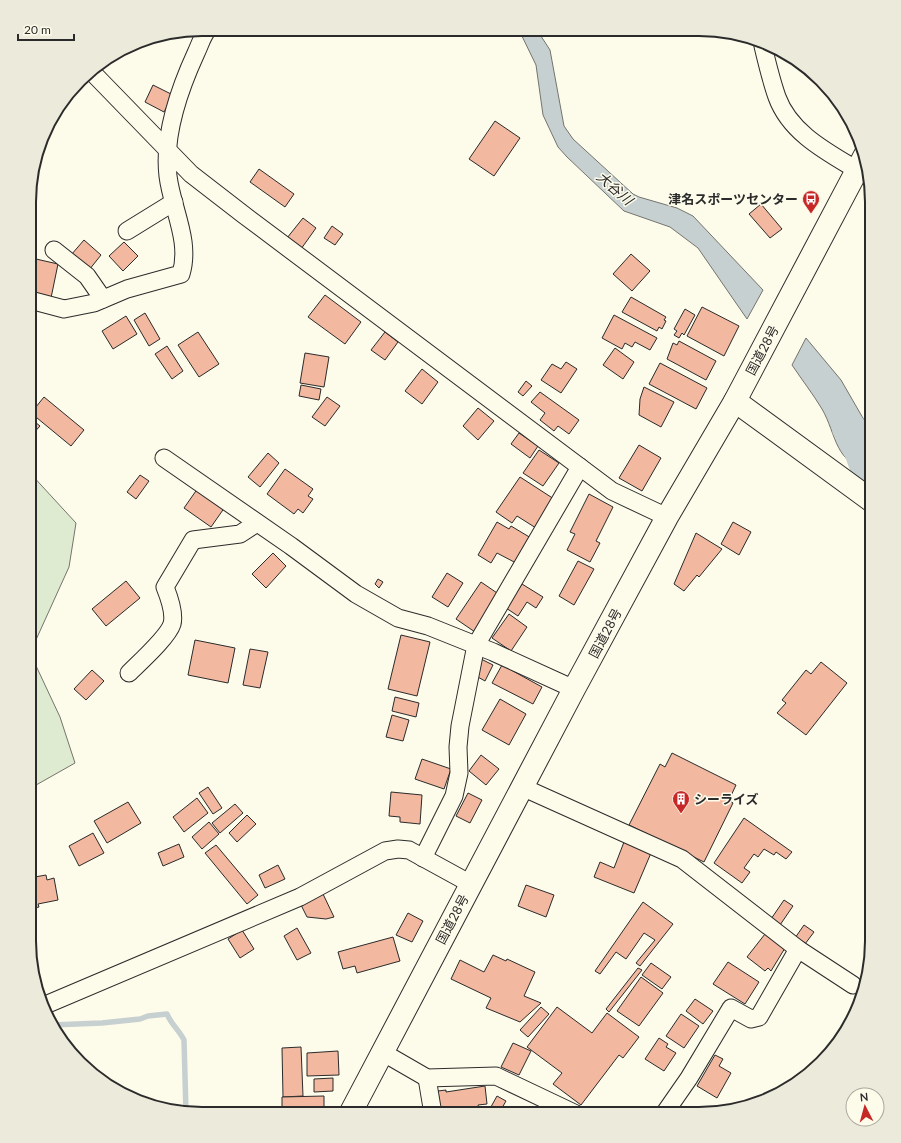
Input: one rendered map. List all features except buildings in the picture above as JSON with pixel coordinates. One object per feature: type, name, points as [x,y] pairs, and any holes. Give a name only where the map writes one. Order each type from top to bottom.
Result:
[{"type":"main road","name":"国道28号","points":[[354,1107],[574,689],[667,517],[735,401],[860,164]]},
{"type":"main road","points":[[735,401],[865,496]]},
{"type":"street","points":[[36,302],[64,309],[94,303],[127,289],[181,274],[184,260],[182,240],[168,175],[168,140],[181,91],[205,36]]},
{"type":"street","points":[[764,49],[777,97],[783,109],[806,138],[860,163]]},
{"type":"street","points":[[95,75],[191,174],[244,215],[612,491],[667,517]]},
{"type":"street","points":[[127,231],[174,202]]},
{"type":"street","points":[[54,250],[87,276],[104,299]]},
{"type":"street","points":[[164,458],[356,594],[398,618],[428,626],[476,645],[574,689]]},
{"type":"street","points":[[424,858],[454,796],[457,785],[460,726],[476,645],[580,467]]},
{"type":"street","points":[[129,673],[156,646],[172,624],[171,604],[165,587],[193,540],[240,534],[257,523]]},
{"type":"street","points":[[522,787],[682,859],[798,949],[853,985]]},
{"type":"street","points":[[49,1004],[300,896],[385,851],[398,849],[408,850],[470,884]]},
{"type":"street","points":[[669,1107],[689,1078],[731,1008],[751,1019],[759,1017],[798,949]]},
{"type":"street","points":[[382,1052],[427,1078],[496,1076],[561,1107]]},
{"type":"street","points":[[427,1078],[432,1107]]},
{"type":"green space","points":[[36,480],[76,523],[69,567],[36,640]]},
{"type":"green space","points":[[36,666],[60,717],[75,763],[36,785]]},
{"type":"water","name":"大谷川","points":[[522,36],[541,36],[550,50],[564,126],[573,139],[633,194],[677,208],[693,216],[763,290],[747,319],[698,248],[670,227],[624,211],[558,147],[543,115],[536,65]]},
{"type":"water","points":[[806,338],[841,380],[865,422],[865,469],[850,462],[843,455],[838,447],[822,409],[792,365]]},
{"type":"waterway","name":"大谷川","points":[[849,428],[865,462]]},
{"type":"waterway","points":[[58,1025],[102,1023],[140,1019],[148,1016],[167,1014],[184,1040],[186,1107]]},
{"type":"place","name":"津名スポーツセンター","points":[[811,214]]},
{"type":"place","name":"シーライズ","points":[[681,814]]}]
